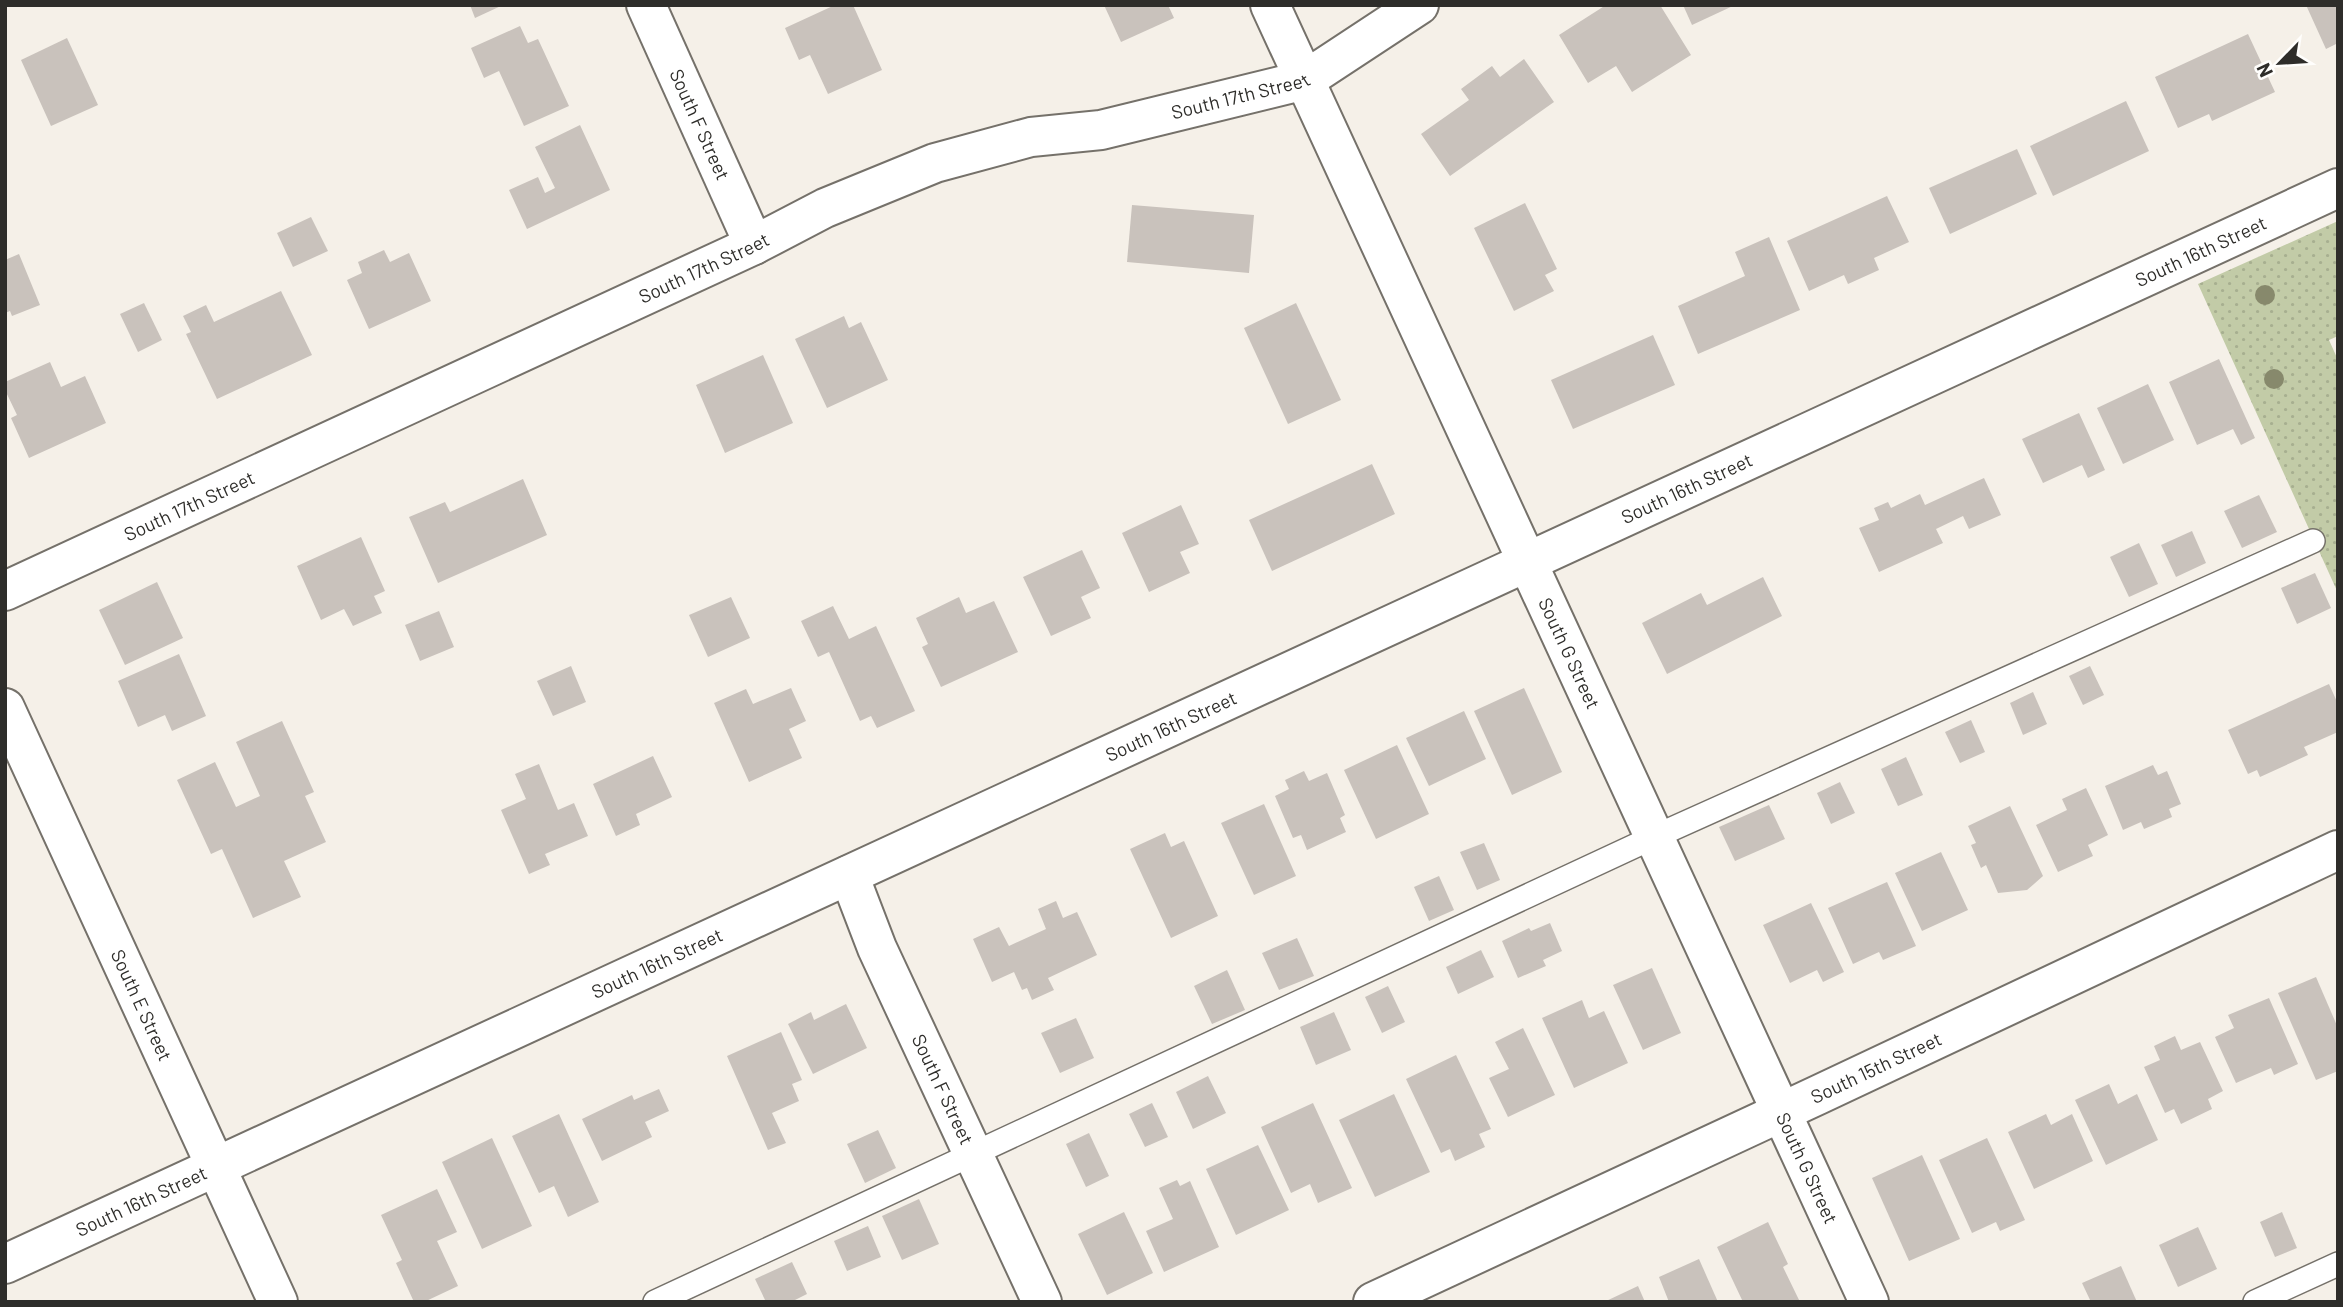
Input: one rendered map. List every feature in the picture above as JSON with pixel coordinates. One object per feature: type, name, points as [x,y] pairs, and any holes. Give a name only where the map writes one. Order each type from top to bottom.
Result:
[{"type":"street","name":"South F Street","points":[[646,5],[754,244]]},
{"type":"street","name":"South G Street","points":[[1270,5],[1869,1302]]},
{"type":"street","name":"South 17th Street","points":[[5,591],[754,244],[825,208],[935,163],[1031,137],[1101,130],[1305,79],[1419,5]]},
{"type":"street","name":"South 16th Street","points":[[5,1264],[2338,188]]},
{"type":"street","name":"South E Street","points":[[5,708],[278,1302]]},
{"type":"street","name":"South 15th Street","points":[[1373,1302],[2338,849]]},
{"type":"street","name":"South F Street","points":[[849,874],[877,948],[1042,1302]]},
{"type":"lane","points":[[655,1302],[1654,837],[2313,541]]},
{"type":"lane","points":[[2255,1302],[2338,1264]]},
{"type":"green space","points":[[2338,221],[2338,336],[2329,340],[2338,360],[2338,593],[2198,284]]},
{"type":"building","points":[[470,5],[503,5],[475,18]]},
{"type":"building","points":[[835,5],[853,5],[882,70],[828,94],[810,55],[799,60],[785,28]]},
{"type":"building","points":[[1104,5],[1168,5],[1174,18],[1121,42]]},
{"type":"building","points":[[1606,5],[1660,5],[1691,55],[1632,92],[1616,66],[1588,83],[1559,35]]},
{"type":"building","points":[[1683,5],[1735,5],[1692,25]]},
{"type":"building","points":[[2306,5],[2338,5],[2338,43],[2326,49]]},
{"type":"building","points":[[520,26],[528,43],[538,39],[569,106],[524,126],[499,71],[484,78],[471,48]]},
{"type":"building","points":[[2248,34],[2275,92],[2212,121],[2209,114],[2178,128],[2155,77]]},
{"type":"building","points":[[67,38],[98,105],[51,126],[21,60]]},
{"type":"building","points":[[1524,59],[1554,102],[1450,176],[1421,134],[1469,100],[1461,89],[1492,66],[1500,77]]},
{"type":"building","points":[[2126,101],[2149,151],[2053,196],[2030,146]]},
{"type":"building","points":[[580,125],[610,190],[527,229],[509,190],[538,177],[545,193],[555,188],[535,147]]},
{"type":"building","points":[[2017,149],[2037,194],[1950,234],[1929,188]]},
{"type":"building","points":[[1887,196],[1909,242],[1874,258],[1879,270],[1848,284],[1844,275],[1809,291],[1787,241]]},
{"type":"building","points":[[1525,203],[1557,269],[1545,275],[1554,291],[1514,311],[1474,228]]},
{"type":"building","points":[[1132,205],[1254,215],[1249,273],[1127,262]]},
{"type":"building","points":[[311,217],[328,251],[293,267],[277,233]]},
{"type":"building","points":[[1769,237],[1800,310],[1698,354],[1678,306],[1745,276],[1735,252]]},
{"type":"building","points":[[384,250],[390,262],[409,253],[431,301],[369,329],[347,280],[362,273],[358,262]]},
{"type":"building","points":[[19,254],[40,305],[12,316],[10,311],[5,313],[5,260]]},
{"type":"building","points":[[281,291],[312,355],[217,399],[186,334],[191,332],[183,316],[206,305],[214,322]]},
{"type":"building","points":[[144,303],[162,340],[138,352],[120,314]]},
{"type":"building","points":[[1296,303],[1341,400],[1288,424],[1244,328]]},
{"type":"building","points":[[844,316],[849,328],[861,322],[888,380],[827,408],[795,339]]},
{"type":"building","points":[[1653,335],[1675,385],[1573,429],[1551,380]]},
{"type":"building","points":[[763,355],[793,423],[725,453],[696,385]]},
{"type":"building","points":[[2219,359],[2255,438],[2241,445],[2233,429],[2197,445],[2169,382]]},
{"type":"building","points":[[50,362],[61,387],[85,376],[106,423],[29,458],[11,418],[17,415],[5,390],[5,382]]},
{"type":"building","points":[[2148,384],[2174,440],[2123,464],[2097,408]]},
{"type":"building","points":[[2079,413],[2105,470],[2088,478],[2082,465],[2043,483],[2022,439]]},
{"type":"building","points":[[1372,464],[1395,514],[1272,571],[1249,520]]},
{"type":"building","points":[[1984,478],[2001,515],[1969,529],[1963,516],[1936,529],[1943,543],[1879,572],[1859,528],[1879,520],[1874,508],[1888,502],[1891,508],[1920,494],[1925,505]]},
{"type":"building","points":[[523,479],[547,535],[438,583],[409,517],[445,502],[450,512]]},
{"type":"building","points":[[2259,495],[2277,532],[2242,548],[2224,511]]},
{"type":"building","points":[[1181,505],[1199,544],[1180,552],[1190,573],[1149,592],[1122,533]]},
{"type":"building","points":[[2192,531],[2206,563],[2176,577],[2161,545]]},
{"type":"building","points":[[361,537],[385,591],[374,596],[382,613],[353,626],[344,609],[321,620],[297,566]]},
{"type":"building","points":[[2139,543],[2158,584],[2129,597],[2110,557]]},
{"type":"building","points":[[1082,550],[1100,588],[1081,597],[1091,618],[1051,636],[1023,577]]},
{"type":"building","points":[[2315,573],[2331,608],[2297,624],[2281,588]]},
{"type":"building","points":[[1763,577],[1782,616],[1667,674],[1642,623],[1701,593],[1707,605]]},
{"type":"building","points":[[157,582],[183,638],[125,665],[99,610]]},
{"type":"building","points":[[731,597],[750,638],[708,657],[689,615]]},
{"type":"building","points":[[959,597],[966,613],[994,601],[1018,652],[941,687],[922,647],[928,644],[916,618]]},
{"type":"building","points":[[833,606],[849,639],[876,626],[915,711],[877,728],[871,716],[860,721],[829,652],[818,657],[801,621]]},
{"type":"building","points":[[439,611],[454,647],[420,661],[405,625]]},
{"type":"building","points":[[179,654],[206,716],[172,731],[165,715],[138,727],[118,681]]},
{"type":"building","points":[[571,666],[586,702],[553,716],[537,681]]},
{"type":"building","points":[[2090,666],[2104,695],[2083,705],[2069,676]]},
{"type":"building","points":[[2329,684],[2338,704],[2338,732],[2304,747],[2308,755],[2260,777],[2257,770],[2248,774],[2228,730]]},
{"type":"building","points":[[791,688],[806,721],[789,729],[802,758],[749,782],[714,703],[746,689],[753,704]]},
{"type":"building","points":[[1524,688],[1562,772],[1512,795],[1474,711]]},
{"type":"building","points":[[2033,692],[2047,724],[2023,735],[2010,703]]},
{"type":"building","points":[[1464,711],[1486,759],[1429,786],[1406,738]]},
{"type":"building","points":[[1971,720],[1985,752],[1960,763],[1945,732]]},
{"type":"building","points":[[282,721],[314,792],[305,796],[326,842],[284,861],[301,897],[253,918],[222,849],[211,854],[177,780],[215,762],[236,807],[260,796],[236,742]]},
{"type":"building","points":[[1397,745],[1429,814],[1376,839],[1344,770]]},
{"type":"building","points":[[653,756],[672,797],[636,814],[640,825],[616,836],[593,784]]},
{"type":"building","points":[[1906,757],[1923,795],[1898,806],[1881,769]]},
{"type":"building","points":[[539,764],[558,810],[574,803],[588,836],[545,854],[550,865],[529,874],[501,810],[526,799],[515,774]]},
{"type":"building","points":[[2153,765],[2158,775],[2167,771],[2181,804],[2169,809],[2172,817],[2144,829],[2141,822],[2123,830],[2105,786]]},
{"type":"building","points":[[1304,771],[1309,781],[1327,773],[1345,815],[1340,818],[1346,832],[1307,850],[1301,835],[1293,838],[1275,796],[1289,789],[1285,780]]},
{"type":"building","points":[[1840,782],[1855,813],[1831,824],[1817,793]]},
{"type":"building","points":[[2086,788],[2108,835],[2088,845],[2093,856],[2058,872],[2036,825],[2067,810],[2062,799]]},
{"type":"building","points":[[1264,804],[1296,876],[1254,895],[1221,823]]},
{"type":"building","points":[[1769,805],[1785,839],[1735,861],[1719,827]]},
{"type":"building","points":[[2010,806],[2043,876],[2027,890],[1998,893],[1986,865],[1981,868],[1971,845],[1976,843],[1968,826]]},
{"type":"building","points":[[1165,833],[1171,847],[1184,841],[1218,916],[1171,938],[1130,849]]},
{"type":"building","points":[[1484,843],[1500,880],[1477,890],[1460,852]]},
{"type":"building","points":[[1941,852],[1968,910],[1922,931],[1895,873]]},
{"type":"building","points":[[1439,876],[1454,910],[1429,921],[1414,887]]},
{"type":"building","points":[[1887,882],[1916,946],[1883,960],[1879,952],[1853,964],[1828,908]]},
{"type":"building","points":[[1056,901],[1063,918],[1077,912],[1097,955],[1048,978],[1054,990],[1032,1000],[1027,988],[1022,990],[1014,972],[992,982],[973,939],[999,927],[1009,946],[1046,929],[1038,909]]},
{"type":"building","points":[[1811,903],[1844,972],[1823,982],[1817,970],[1790,983],[1763,925]]},
{"type":"building","points":[[1550,923],[1562,951],[1543,960],[1546,966],[1518,978],[1502,941],[1529,928],[1531,931]]},
{"type":"building","points":[[1297,938],[1314,976],[1279,990],[1262,953]]},
{"type":"building","points":[[1481,950],[1494,977],[1458,994],[1446,967]]},
{"type":"building","points":[[1652,968],[1681,1033],[1643,1050],[1613,985]]},
{"type":"building","points":[[1227,970],[1245,1010],[1212,1024],[1194,986]]},
{"type":"building","points":[[2316,977],[2338,1028],[2338,1071],[2316,1080],[2278,993]]},
{"type":"building","points":[[1388,986],[1405,1022],[1382,1033],[1365,997]]},
{"type":"building","points":[[2269,998],[2298,1064],[2274,1075],[2271,1068],[2236,1083],[2215,1037],[2234,1028],[2228,1015]]},
{"type":"building","points":[[1582,1000],[1589,1018],[1604,1011],[1628,1063],[1574,1088],[1542,1018]]},
{"type":"building","points":[[846,1004],[867,1048],[813,1074],[788,1024],[811,1012],[814,1020]]},
{"type":"building","points":[[1334,1012],[1351,1050],[1316,1065],[1300,1027]]},
{"type":"building","points":[[1076,1018],[1094,1058],[1060,1073],[1041,1033]]},
{"type":"building","points":[[1523,1028],[1555,1095],[1508,1117],[1489,1078],[1509,1069],[1495,1042]]},
{"type":"building","points":[[781,1032],[802,1080],[792,1084],[799,1101],[772,1113],[786,1143],[768,1150],[727,1056]]},
{"type":"building","points":[[2175,1036],[2181,1050],[2200,1042],[2223,1091],[2208,1099],[2212,1109],[2181,1124],[2174,1109],[2165,1113],[2144,1067],[2160,1060],[2154,1046]]},
{"type":"building","points":[[1456,1055],[1491,1129],[1479,1134],[1485,1147],[1455,1161],[1450,1149],[1441,1153],[1406,1079]]},
{"type":"building","points":[[1208,1076],[1226,1113],[1193,1129],[1176,1092]]},
{"type":"building","points":[[2109,1084],[2118,1104],[2137,1094],[2158,1140],[2106,1165],[2075,1100]]},
{"type":"building","points":[[659,1089],[669,1111],[645,1122],[652,1137],[602,1161],[582,1119],[632,1095],[634,1100]]},
{"type":"building","points":[[1394,1094],[1430,1172],[1375,1197],[1339,1120]]},
{"type":"building","points":[[1152,1103],[1168,1137],[1145,1147],[1129,1114]]},
{"type":"building","points":[[1313,1103],[1352,1188],[1318,1203],[1310,1184],[1291,1193],[1261,1127]]},
{"type":"building","points":[[559,1114],[599,1202],[568,1217],[554,1186],[539,1193],[512,1136]]},
{"type":"building","points":[[2046,1114],[2051,1125],[2072,1114],[2093,1161],[2034,1189],[2008,1132]]},
{"type":"building","points":[[878,1130],[896,1168],[865,1183],[847,1144]]},
{"type":"building","points":[[1089,1133],[1109,1176],[1086,1187],[1066,1144]]},
{"type":"building","points":[[492,1138],[532,1226],[482,1249],[442,1162]]},
{"type":"building","points":[[1987,1138],[2025,1220],[2000,1231],[1996,1222],[1972,1233],[1939,1160]]},
{"type":"building","points":[[1258,1145],[1289,1210],[1236,1235],[1206,1169]]},
{"type":"building","points":[[1922,1155],[1960,1239],[1909,1261],[1872,1178]]},
{"type":"building","points":[[1177,1180],[1180,1186],[1190,1181],[1219,1247],[1164,1272],[1146,1231],[1173,1219],[1159,1188]]},
{"type":"building","points":[[437,1189],[457,1232],[437,1241],[458,1286],[424,1302],[414,1302],[396,1263],[402,1260],[381,1215]]},
{"type":"building","points":[[919,1199],[939,1244],[902,1260],[882,1216]]},
{"type":"building","points":[[1124,1212],[1153,1273],[1107,1295],[1078,1234]]},
{"type":"building","points":[[2282,1212],[2297,1248],[2275,1257],[2260,1222]]},
{"type":"building","points":[[1768,1222],[1788,1264],[1783,1267],[1800,1302],[1743,1302],[1717,1247]]},
{"type":"building","points":[[868,1226],[881,1257],[847,1271],[834,1241]]},
{"type":"building","points":[[2198,1227],[2217,1269],[2178,1287],[2159,1245]]},
{"type":"building","points":[[1699,1259],[1718,1302],[1669,1302],[1659,1277]]},
{"type":"building","points":[[792,1262],[807,1294],[791,1302],[766,1302],[755,1279]]},
{"type":"building","points":[[2121,1266],[2137,1302],[2091,1302],[2082,1283]]},
{"type":"building","points":[[1638,1286],[1645,1302],[1604,1302]]}]
